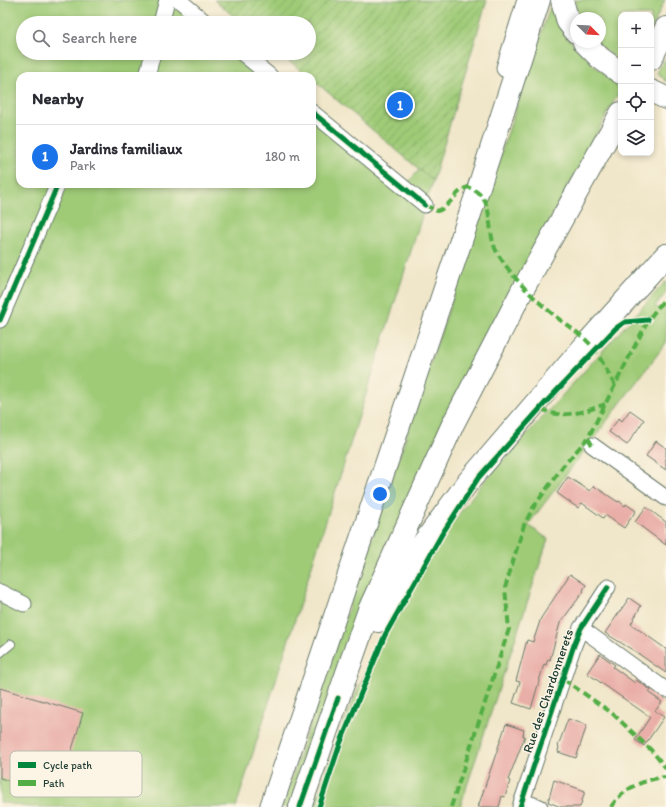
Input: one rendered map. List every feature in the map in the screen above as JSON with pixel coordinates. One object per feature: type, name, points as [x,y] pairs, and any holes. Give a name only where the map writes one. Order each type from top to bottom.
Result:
[{"type":"main road","points":[[271,807],[495,138],[539,0]]},
{"type":"main road","points":[[562,0],[570,24]]},
{"type":"main road","points":[[654,52],[666,28]]},
{"type":"main road","points":[[590,48],[600,58],[618,71]]},
{"type":"main road","points":[[654,92],[666,98]]},
{"type":"main road","points":[[300,807],[369,610],[453,424],[524,287],[618,118]]},
{"type":"main road","points":[[338,698],[408,564],[468,482],[588,342],[666,255]]},
{"type":"street","points":[[163,16],[167,0]]},
{"type":"street","points":[[179,0],[198,16]]},
{"type":"street","points":[[495,138],[503,77],[527,0]]},
{"type":"street","points":[[148,72],[151,60]]},
{"type":"street","points":[[251,60],[265,72]]},
{"type":"street","points":[[316,115],[425,205]]},
{"type":"street","points":[[0,320],[56,188]]},
{"type":"street","points":[[592,445],[666,498]]},
{"type":"street","name":"Rue des Chardonnerets","points":[[521,804],[574,644],[581,628],[608,587]]},
{"type":"street","points":[[0,592],[24,604]]},
{"type":"street","points":[[581,628],[666,690]]},
{"type":"street","points":[[521,804],[540,807]]},
{"type":"lane","points":[[0,653],[11,644]]},
{"type":"green space","points":[[0,0],[173,0],[192,16],[16,16],[16,60],[247,60],[261,72],[16,72],[16,188],[316,188],[316,117],[403,188],[420,169],[433,181],[236,807],[27,807],[0,802]]},
{"type":"green space","points":[[214,0],[487,0],[433,181],[316,82],[316,72],[303,72],[288,60],[316,60],[316,16],[233,16]]},
{"type":"green space","points":[[575,0],[665,0],[654,24],[654,12],[618,12],[618,60],[603,48],[606,48],[606,12],[577,12]]},
{"type":"green space","points":[[550,7],[564,34],[570,40],[570,48],[577,48],[594,66],[618,83],[618,94],[518,279],[292,807],[282,807]]},
{"type":"green space","points":[[666,58],[666,82],[657,73]]},
{"type":"green space","points":[[666,281],[666,293],[655,306],[661,310],[666,305],[666,343],[528,525],[548,539],[460,807],[314,807],[341,728],[384,631],[445,532],[481,485]]},
{"type":"building","points":[[630,410],[644,420],[627,445],[609,432],[619,418],[622,421]]},
{"type":"building","points":[[656,441],[666,448],[666,470],[646,456]]},
{"type":"building","points":[[568,477],[590,491],[594,486],[618,502],[619,501],[625,506],[626,504],[636,511],[624,528],[605,515],[603,518],[582,503],[578,508],[557,493]]},
{"type":"building","points":[[646,507],[666,522],[666,545],[635,522]]},
{"type":"building","points":[[570,574],[586,585],[583,590],[584,591],[560,623],[550,660],[548,659],[546,665],[544,664],[531,709],[513,703],[520,682],[516,681],[527,640],[533,642],[541,618]]},
{"type":"building","points":[[629,598],[641,606],[631,624],[666,649],[666,673],[605,633]]},
{"type":"building","points":[[600,654],[615,665],[613,667],[635,683],[636,680],[651,690],[649,693],[662,702],[655,711],[664,717],[644,746],[635,740],[650,717],[587,673]]},
{"type":"building","points":[[0,688],[83,713],[72,751],[10,751],[10,781],[0,778]]},
{"type":"building","points":[[568,719],[587,725],[576,758],[558,752],[558,746]]},
{"type":"building","points":[[506,724],[524,730],[523,736],[525,736],[508,780],[510,781],[505,797],[502,796],[499,807],[478,807]]},
{"type":"building","points":[[554,780],[585,791],[580,807],[561,807],[548,802]]},
{"type":"marked path","points":[[425,205],[437,211],[446,206],[462,189],[470,188],[479,193],[487,208],[494,245],[504,263],[516,279],[538,302],[591,345],[599,356],[615,385]]},
{"type":"marked path","points":[[592,445],[588,438],[648,320],[666,297]]},
{"type":"marked path","points":[[541,408],[555,414],[573,414],[605,404]]},
{"type":"marked path","points":[[451,807],[509,629],[505,588],[524,525],[533,508],[563,466],[588,438]]},
{"type":"marked path","points":[[563,679],[612,713],[651,750],[666,768]]},
{"type":"marked path","points":[[611,807],[616,800],[635,786],[643,782],[666,777]]},
{"type":"cycle path","points":[[316,115],[425,205]]},
{"type":"cycle path","points":[[0,320],[56,188]]},
{"type":"cycle path","points":[[319,807],[340,744],[385,635],[442,534],[479,477],[546,402],[616,328],[625,322],[648,320]]},
{"type":"cycle path","points":[[520,807],[574,645],[581,628],[608,587]]},
{"type":"cycle path","points":[[300,807],[338,698]]},
{"type":"place","name":"Jardins familiaux","points":[[400,105]]}]
